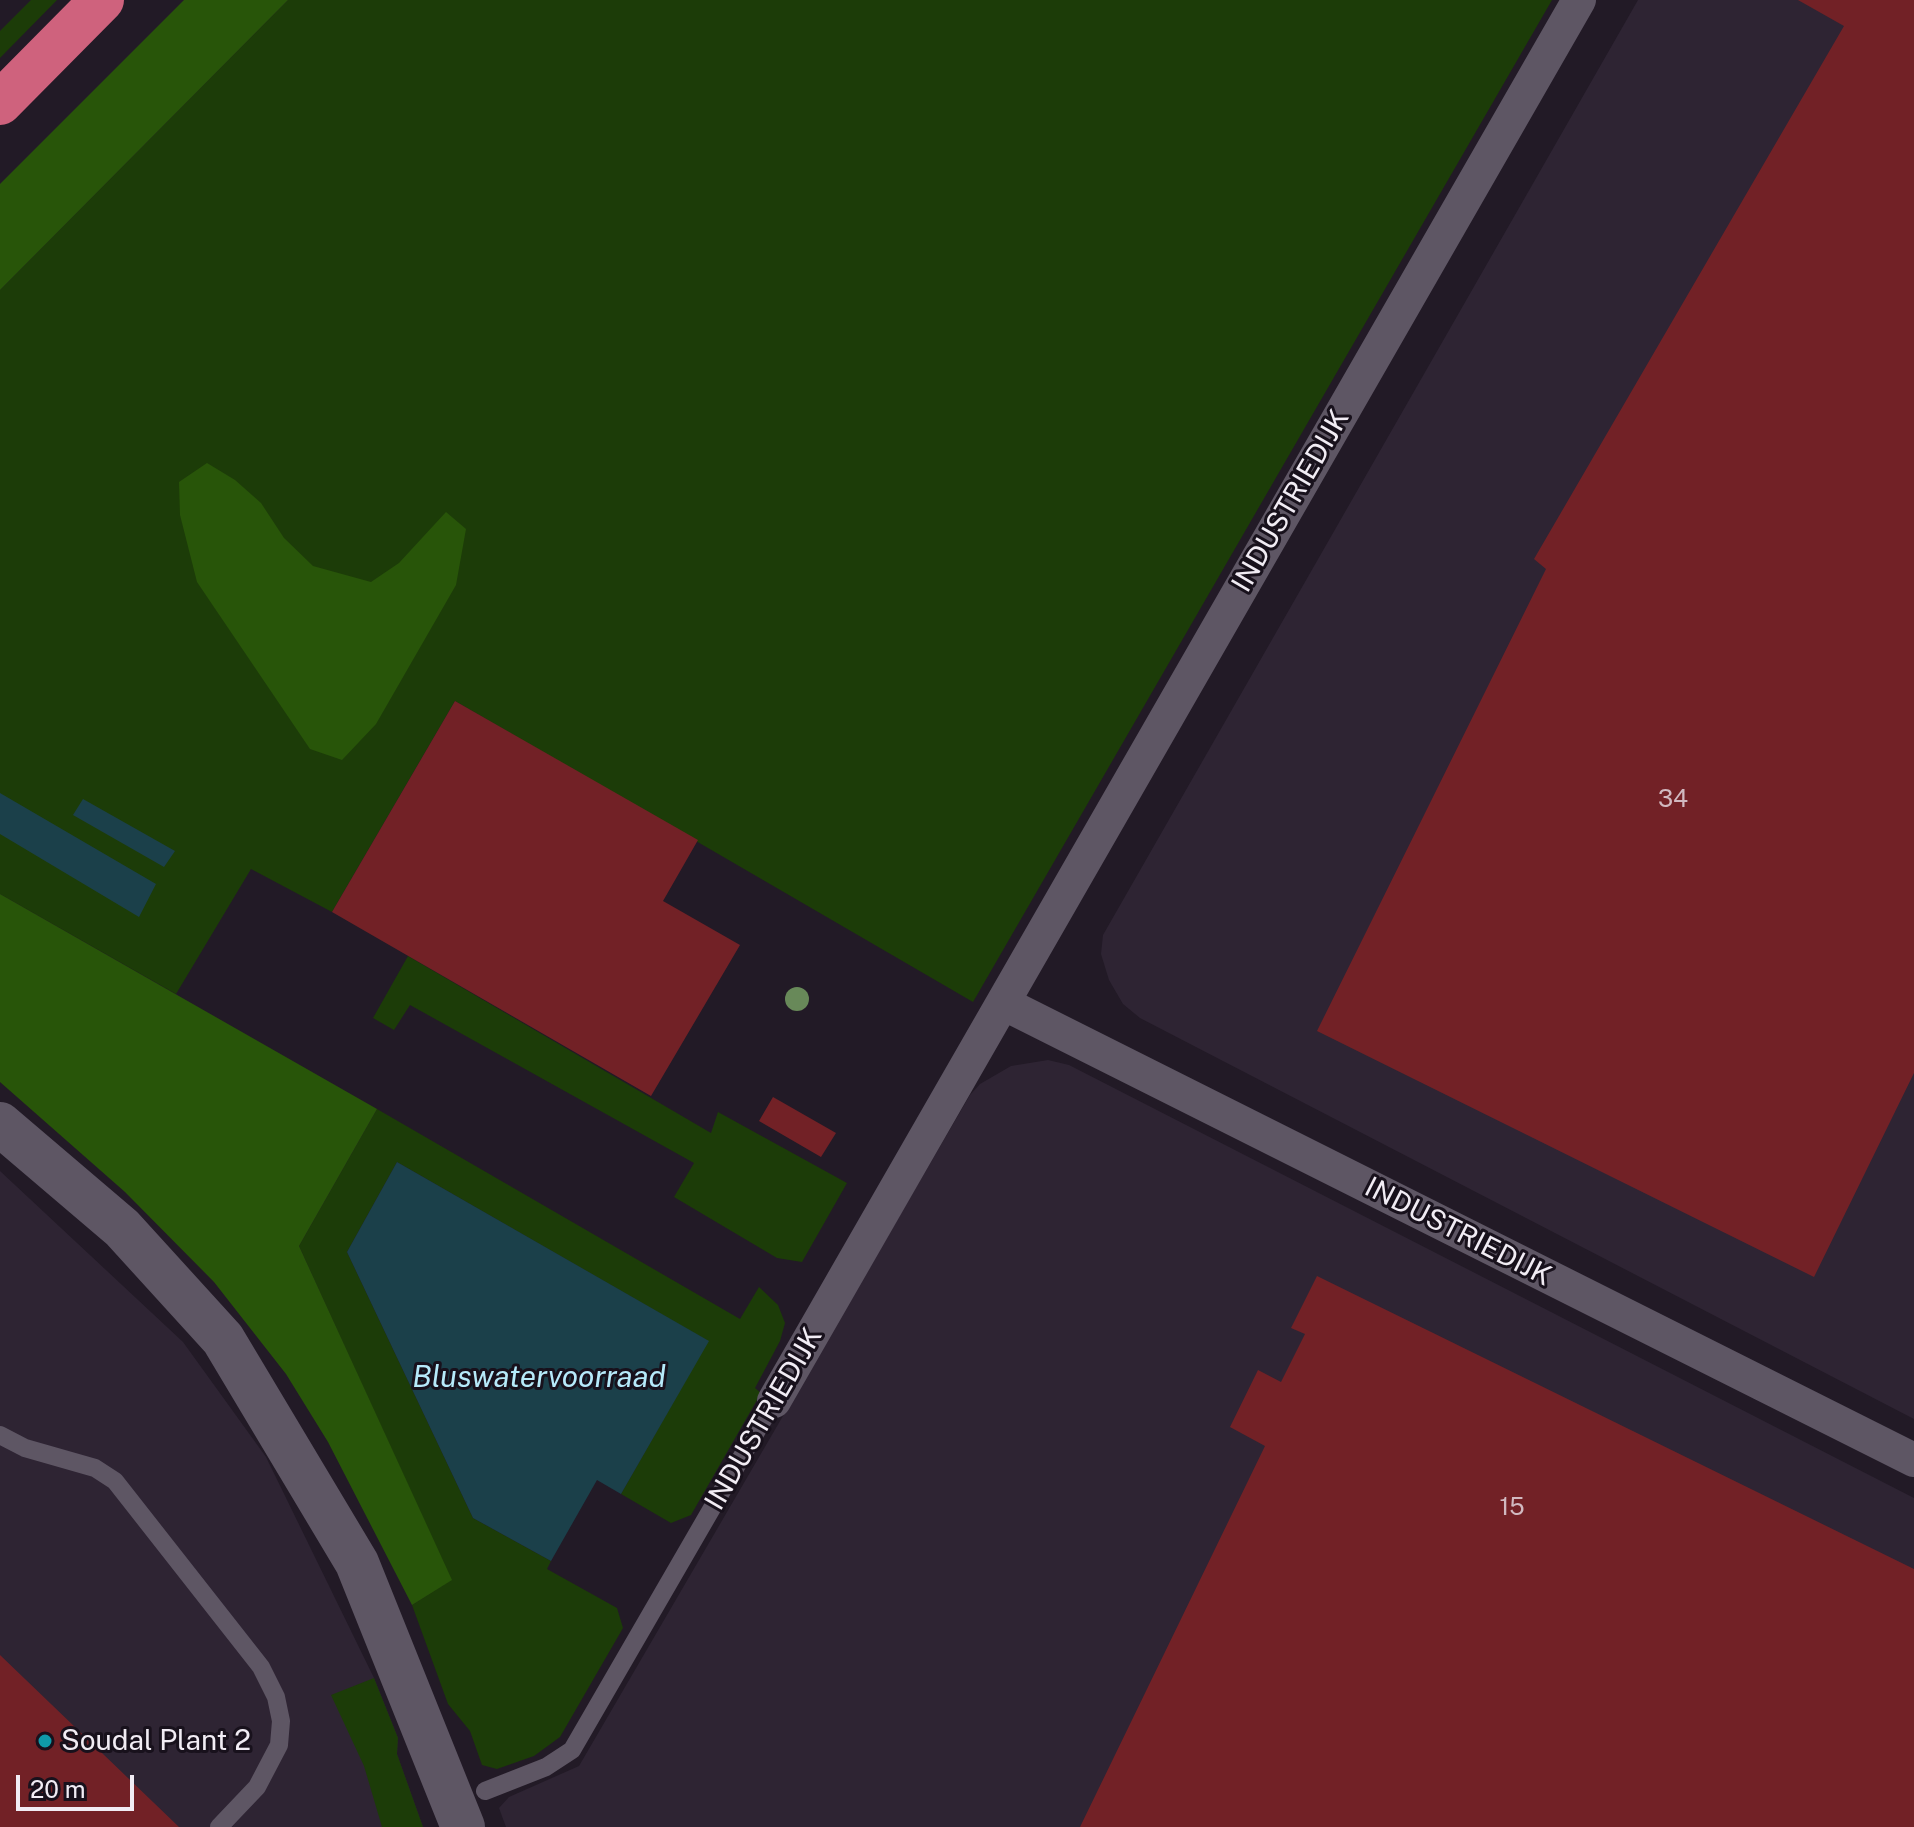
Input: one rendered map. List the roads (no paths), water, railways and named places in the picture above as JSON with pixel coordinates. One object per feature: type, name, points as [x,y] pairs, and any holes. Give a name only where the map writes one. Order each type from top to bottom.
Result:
[{"type":"highway","points":[[0,103],[102,0]]},
{"type":"street","name":"INDUSTRIEDIJK","points":[[774,1401],[1579,0]]},
{"type":"street","name":"INDUSTRIEDIJK","points":[[1003,1003],[1914,1460]]},
{"type":"street","points":[[0,1124],[122,1228],[223,1339],[357,1563],[474,1809]]},
{"type":"lane","name":"INDUSTRIEDIJK","points":[[474,1809],[572,1750],[774,1401]]},
{"type":"lane","points":[[0,1435],[25,1448],[95,1468],[115,1481],[261,1667],[276,1697],[281,1721],[279,1745],[257,1787],[219,1827]]},
{"type":"water","points":[[0,793],[156,884],[139,917],[0,834]]},
{"type":"water","points":[[83,799],[175,851],[164,867],[73,815]]},
{"type":"water","name":"Bluswatervoorraad","points":[[397,1162],[709,1341],[621,1494],[597,1480],[551,1561],[473,1518],[347,1252]]},
{"type":"place","name":"Soudal Plant 2","points":[[45,1741]]}]
